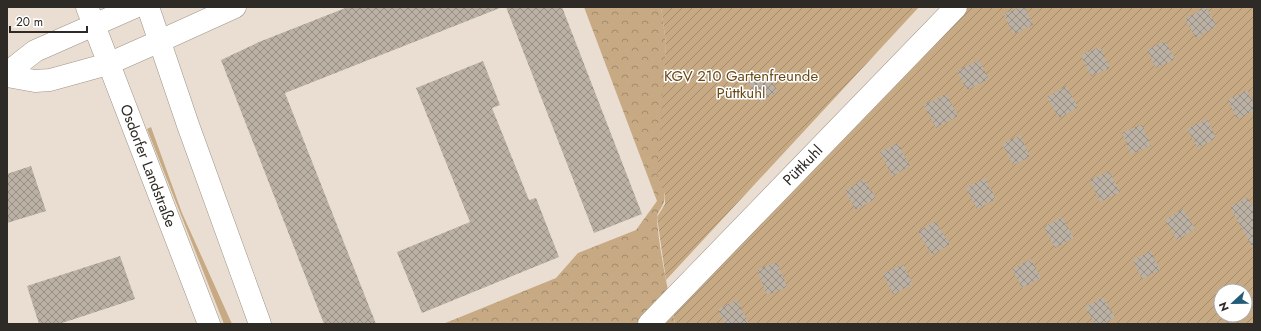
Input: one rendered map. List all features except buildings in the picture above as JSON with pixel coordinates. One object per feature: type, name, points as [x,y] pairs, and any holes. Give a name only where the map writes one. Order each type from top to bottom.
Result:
[{"type":"street","points":[[7,73],[35,51],[91,16],[135,7]]},
{"type":"street","points":[[148,7],[260,324]]},
{"type":"street","points":[[7,76],[34,81],[50,80],[108,64],[236,7]]},
{"type":"street","name":"Püttkuhl","points":[[649,324],[956,7]]},
{"type":"street","name":"Osdorfer Landstraße","points":[[91,16],[108,64],[209,324]]},
{"type":"green space","points":[[584,7],[661,7],[666,44],[663,102],[664,199],[657,216],[657,220],[662,259],[675,324],[443,324],[556,278],[578,253],[636,230],[657,201]]},
{"type":"green space","name":"KGV 210 Gartenfreunde Püttkuhl","points":[[661,7],[919,7],[666,280],[657,217],[665,204],[665,195],[657,174],[666,44]]},
{"type":"green space","points":[[956,7],[1254,7],[1254,324],[675,324],[671,302]]},
{"type":"green space","points":[[151,127],[182,213],[232,324],[224,324],[147,129]]}]
